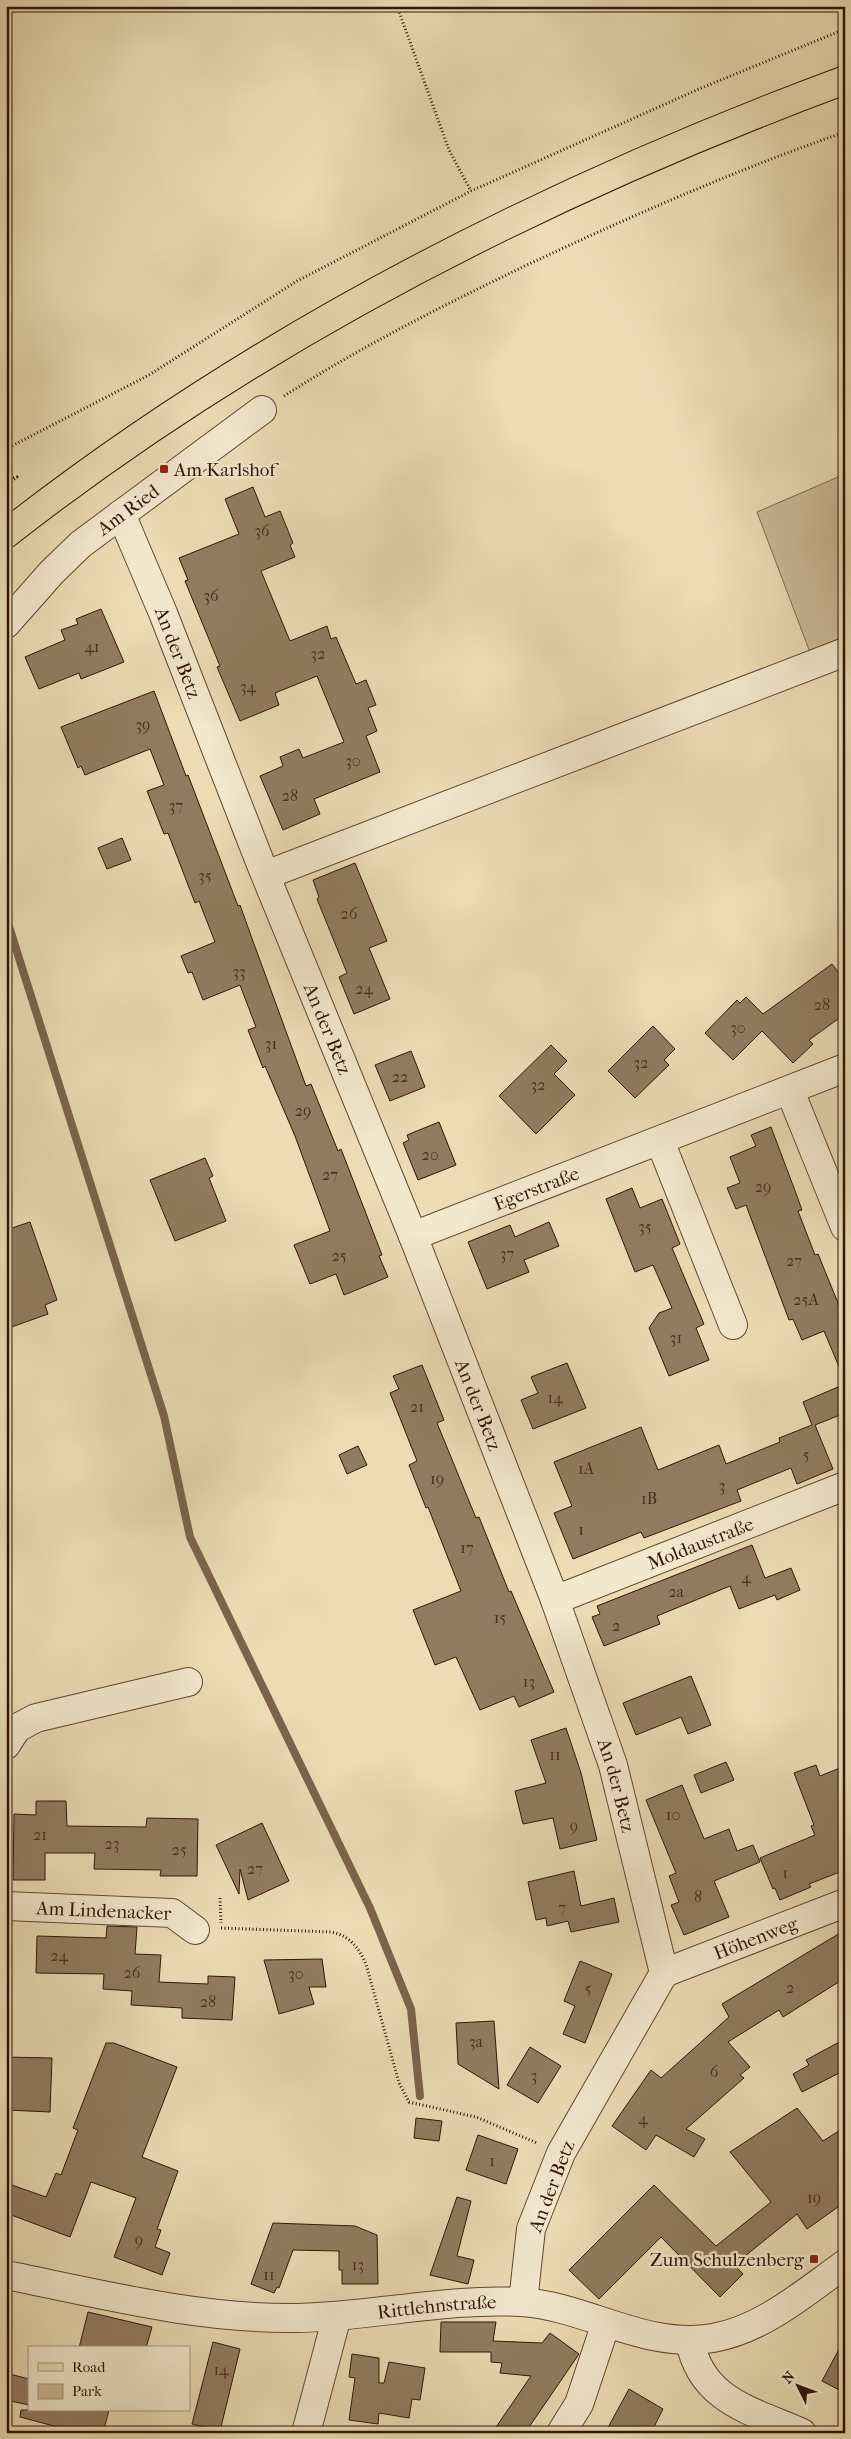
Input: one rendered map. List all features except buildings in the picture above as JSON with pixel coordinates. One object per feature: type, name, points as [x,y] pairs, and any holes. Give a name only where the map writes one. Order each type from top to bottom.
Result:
[{"type":"main road","points":[[6,534],[143,435],[213,388],[301,335],[427,264],[562,197],[655,154],[845,80]]},
{"type":"street","name":"Am Ried","points":[[6,624],[69,555],[121,514],[262,410]]},
{"type":"street","name":"An der Betz","points":[[121,514],[163,613],[266,875],[413,1236],[555,1600],[613,1765],[664,1973],[561,2153],[531,2229],[523,2302]]},
{"type":"street","points":[[266,875],[845,652]]},
{"type":"street","name":"Egerstraße","points":[[413,1236],[790,1091],[845,1068]]},
{"type":"street","points":[[790,1091],[845,1228]]},
{"type":"street","points":[[660,1141],[733,1325]]},
{"type":"street","name":"Moldaustraße","points":[[555,1600],[845,1486]]},
{"type":"street","points":[[6,1745],[18,1728],[36,1718],[188,1682]]},
{"type":"street","name":"Höhenweg","points":[[664,1973],[845,1903]]},
{"type":"street","name":"Am Lindenacker","points":[[6,1906],[172,1913],[194,1930]]},
{"type":"street","name":"Rittlehnstraße","points":[[6,2275],[172,2308],[226,2315],[292,2318],[337,2316],[483,2300],[523,2302],[559,2309],[662,2338],[690,2341],[713,2338],[752,2326],[773,2315],[845,2264]]},
{"type":"street","points":[[306,2433],[337,2316]]},
{"type":"street","points":[[561,2433],[579,2404],[606,2323]]},
{"type":"street","points":[[690,2341],[692,2355],[701,2375],[714,2390],[730,2401],[802,2433]]},
{"type":"path","points":[[398,6],[449,150],[471,191]]},
{"type":"path","points":[[6,449],[149,376],[297,281],[471,191],[699,89],[845,29]]},
{"type":"path","points":[[262,410],[375,340],[572,244],[765,159],[845,132]]},
{"type":"path","points":[[6,479],[17,477],[6,486]]},
{"type":"path","points":[[220,1898],[222,1928],[331,1932],[343,1935],[352,1942],[366,1964],[399,2084],[409,2102],[476,2117],[546,2147]]},
{"type":"green space","points":[[845,474],[845,642],[811,655],[757,512]]},
{"type":"waterway","points":[[6,917],[164,1416],[190,1537],[370,1908],[411,2009],[420,2096]]},
{"type":"place","name":"Am Karlshof","points":[[164,469]]},
{"type":"place","name":"Zum Schulzenberg","points":[[814,2259]]}]
